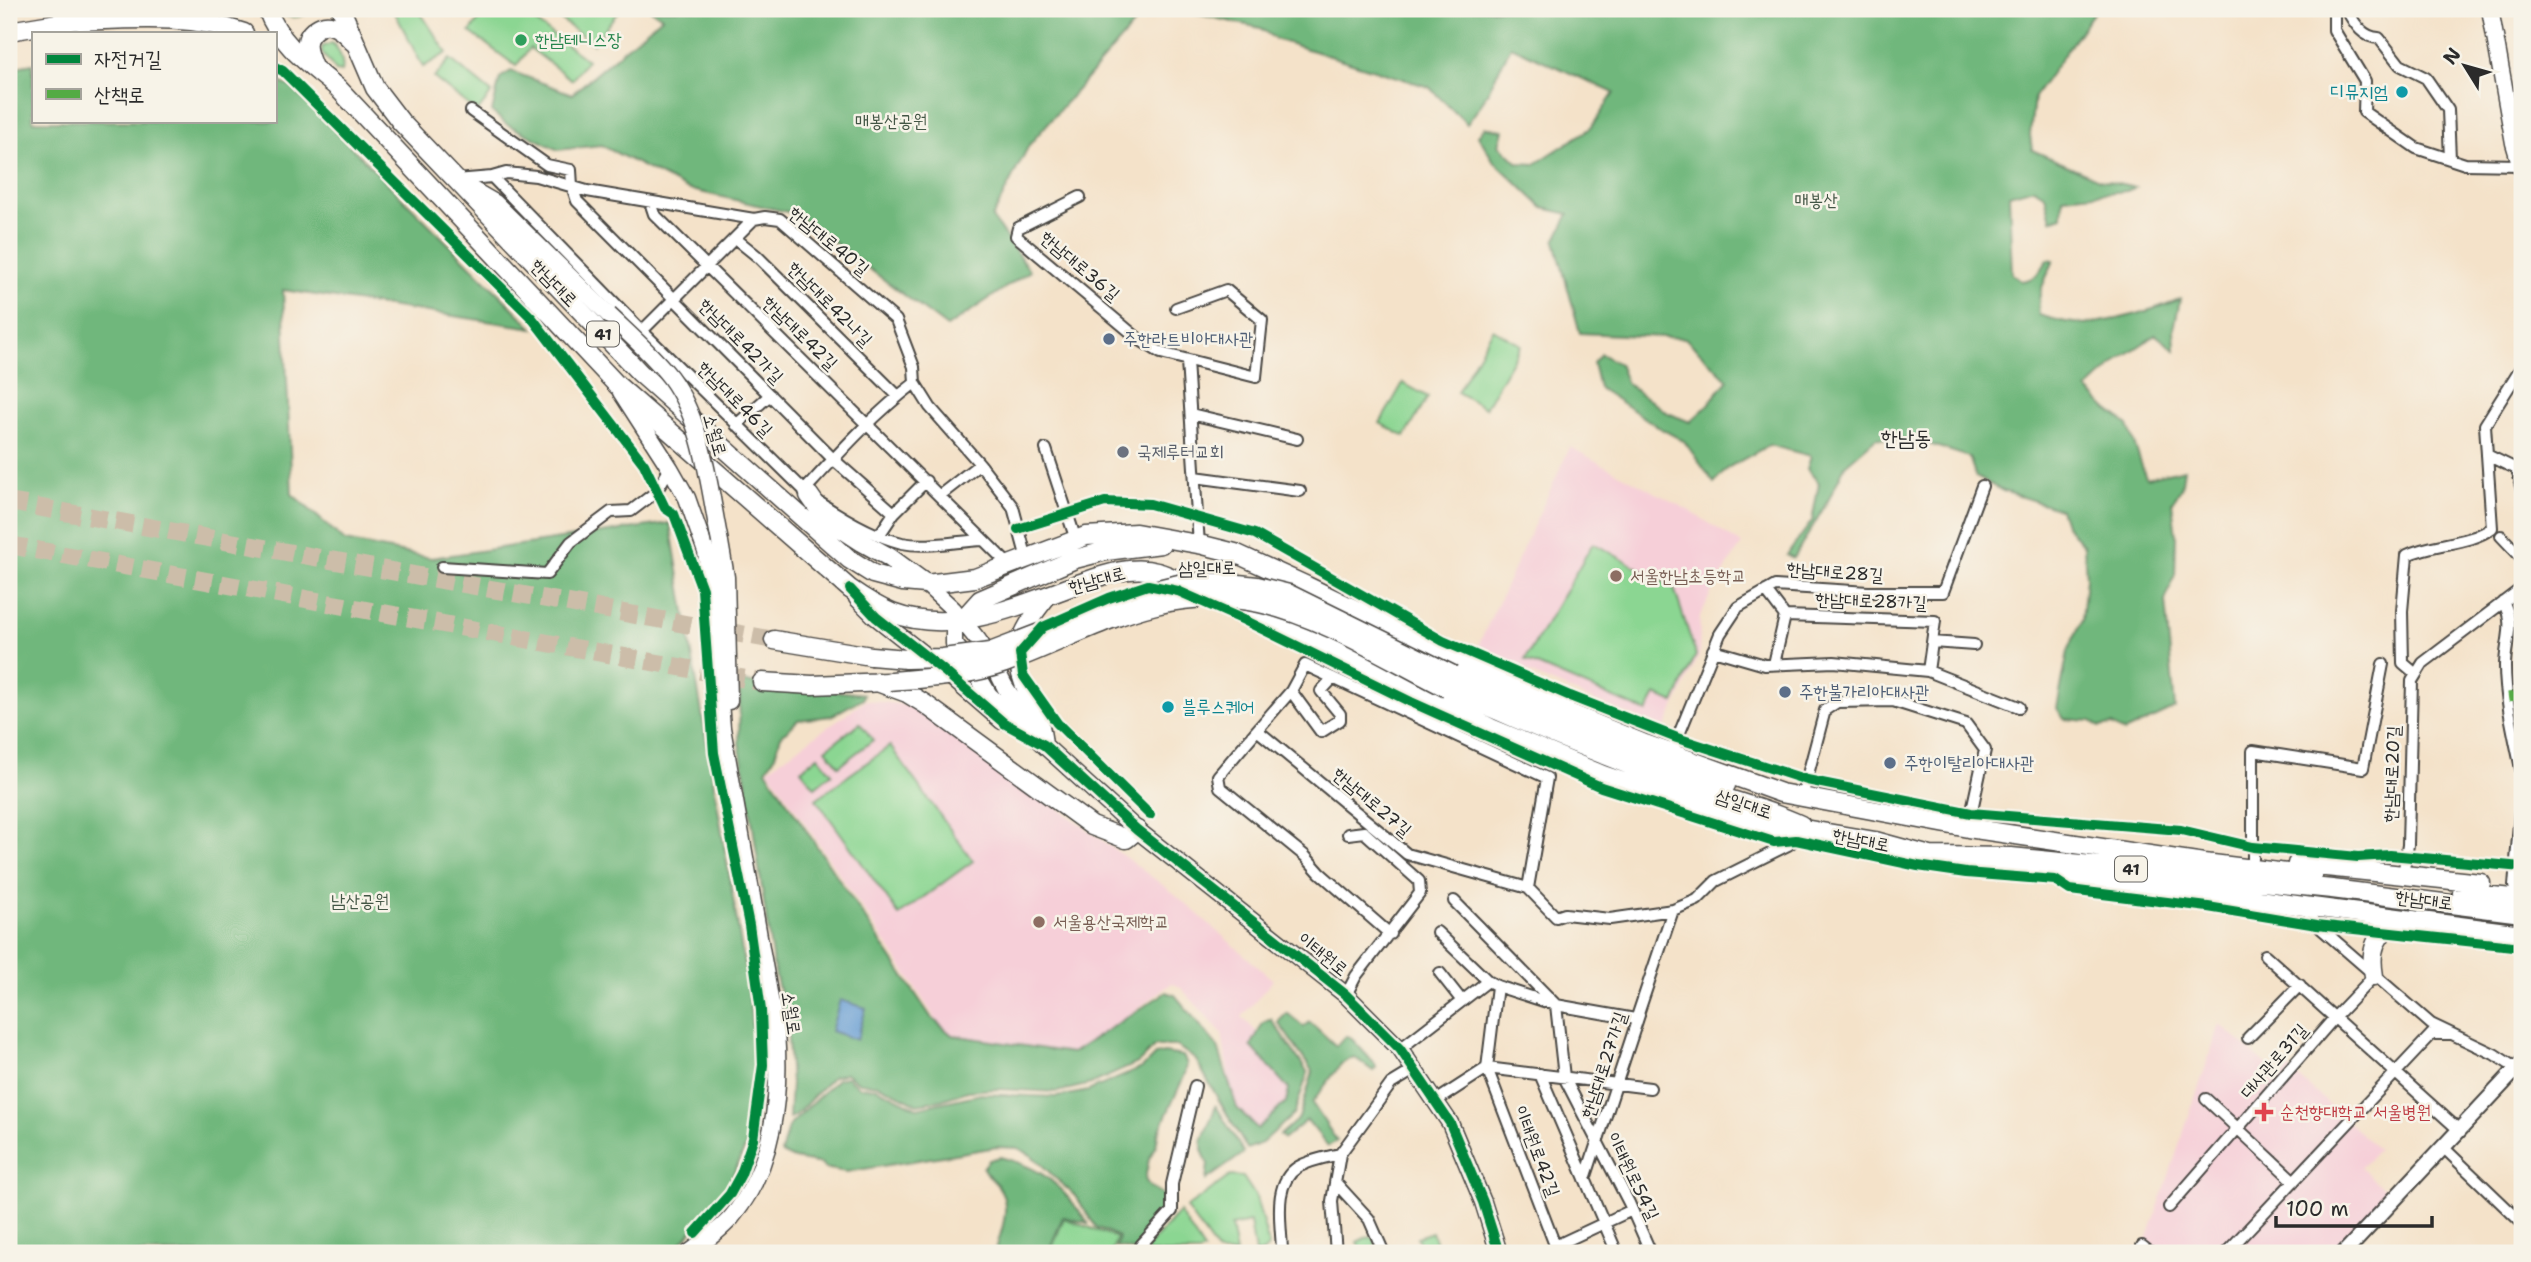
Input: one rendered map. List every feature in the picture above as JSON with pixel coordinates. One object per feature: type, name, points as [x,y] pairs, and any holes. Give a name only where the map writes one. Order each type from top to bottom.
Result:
[{"type":"main road","points":[[79,22],[114,9]]},
{"type":"main road","name":"한남대로","points":[[267,9],[276,30],[297,56],[338,88],[617,385],[850,590],[892,613],[940,623],[962,620],[1011,607],[1113,572],[1157,572],[1357,660],[1491,728],[1602,775],[1709,811],[1767,827],[1811,830],[1875,841],[1930,856],[2011,857],[2332,889],[2467,899],[2519,891]]},
{"type":"main road","points":[[2490,9],[2521,167]]},
{"type":"main road","name":"한남대로","points":[[343,11],[353,42],[375,88],[401,122],[640,373],[849,559],[873,574],[903,582],[926,584],[975,578],[1086,536],[1114,533],[1136,533],[1199,545],[1235,554],[1564,711],[1671,754],[1781,793],[1968,828],[2467,899],[2522,913]]},
{"type":"main road","points":[[9,31],[79,22],[152,18],[194,22],[239,32]]},
{"type":"main road","points":[[313,67],[307,53],[307,39],[310,33],[324,24],[331,25],[353,42]]},
{"type":"main road","points":[[276,46],[297,56]]},
{"type":"main road","name":"소월로","points":[[457,181],[495,203],[670,377],[683,399],[701,449],[726,577],[733,794]]},
{"type":"main road","name":"소월로","points":[[617,385],[687,498],[706,552],[722,728],[776,1032],[776,1103],[766,1148],[748,1193],[730,1218],[689,1253]]},
{"type":"main road","points":[[806,493],[825,518],[889,557],[926,584]]},
{"type":"main road","name":"한남대로","points":[[962,620],[980,600],[1075,559],[1106,551],[1179,541]]},
{"type":"main road","name":"삼일대로","points":[[774,640],[871,656],[943,658],[990,652],[1146,592],[1187,582],[1257,586],[1289,594],[1450,682],[1679,771],[1733,787],[1781,793]]},
{"type":"main road","name":"이태원로","points":[[926,584],[953,609],[991,659],[1005,687],[1044,745]]},
{"type":"main road","name":"이태원로","points":[[850,590],[876,617],[1004,723],[1044,745]]},
{"type":"main road","points":[[1044,745],[1042,724],[1023,683],[1016,654],[1021,636],[1031,617],[1050,594]]},
{"type":"main road","name":"삼일대로","points":[[762,682],[812,685],[883,682],[968,673],[1003,664],[1127,612],[1151,605],[1188,598],[1257,602],[1287,610],[1450,682],[1593,752],[1678,783],[1776,813],[1811,830]]},
{"type":"main road","name":"이태원로","points":[[962,620],[954,630],[954,644],[971,663],[989,695],[1137,830],[1346,995],[1400,1049],[1450,1123],[1483,1202],[1499,1253]]},
{"type":"main road","points":[[883,682],[925,704],[1092,826],[1126,839],[1137,830]]},
{"type":"main road","points":[[989,695],[997,685],[1005,687]]},
{"type":"main road","points":[[2136,852],[2207,854],[2403,875],[2519,891]]},
{"type":"main road","points":[[1930,856],[1970,868],[2118,882],[2522,934]]},
{"type":"main road","points":[[2374,976],[2371,960],[2378,937],[2397,919]]},
{"type":"street","points":[[2334,9],[2334,30],[2365,81],[2364,112],[2416,148],[2465,164],[2521,167]]},
{"type":"street","points":[[2346,9],[2356,26],[2372,38],[2379,38],[2400,65],[2426,78],[2448,110],[2450,159]]},
{"type":"street","name":"한남대로42가길","points":[[471,111],[547,165],[571,170],[577,201],[833,459],[894,513]]},
{"type":"street","name":"한남대로40길","points":[[457,181],[506,173],[536,176],[650,202],[754,219],[780,219],[896,320],[914,367],[915,383],[930,407],[1013,507],[1027,559]]},
{"type":"street","name":"한남대로46길","points":[[492,177],[642,331],[806,493],[835,514],[902,543],[938,544],[983,540]]},
{"type":"street","name":"한남대로36길","points":[[1080,197],[1018,228],[1016,236],[1140,340],[1161,353],[1256,377],[1262,320],[1226,290],[1176,308]]},
{"type":"street","name":"한남대로42길","points":[[650,202],[654,214],[1009,565]]},
{"type":"street","points":[[642,331],[754,219]]},
{"type":"street","name":"한남대로42나길","points":[[736,239],[757,256],[898,396]]},
{"type":"street","points":[[1187,361],[1199,545]]},
{"type":"street","points":[[2522,366],[2485,425],[2492,528],[2479,537],[2426,546],[2407,555],[2402,611],[2403,663],[2416,674],[2423,663],[2522,588]]},
{"type":"street","points":[[806,493],[833,459],[915,383]]},
{"type":"street","points":[[736,425],[770,395]]},
{"type":"street","points":[[1191,414],[1297,439]]},
{"type":"street","points":[[1046,449],[1076,540]]},
{"type":"street","points":[[2487,455],[2519,468],[2522,490]]},
{"type":"street","points":[[939,496],[980,464]]},
{"type":"street","points":[[442,567],[548,574],[571,542],[611,512],[631,511],[656,492],[670,468]]},
{"type":"street","points":[[1195,477],[1300,491]]},
{"type":"street","points":[[880,534],[894,513],[926,481]]},
{"type":"street","name":"한남대로28길","points":[[1671,754],[1720,634],[1738,607],[1775,586],[1868,593],[1943,592],[1983,486]]},
{"type":"street","points":[[2501,536],[2522,558]]},
{"type":"street","points":[[1766,591],[1785,616],[1774,664]]},
{"type":"street","points":[[2503,602],[2509,612],[2510,631],[2505,664],[2508,697],[2522,769]]},
{"type":"street","name":"한남대로28가길","points":[[1785,616],[1935,621],[1932,642]]},
{"type":"street","points":[[1928,671],[1932,642],[1974,645]]},
{"type":"street","points":[[1713,650],[1765,665],[1834,662],[1928,671],[2019,708]]},
{"type":"street","points":[[2253,859],[2253,751],[2363,768],[2383,664]]},
{"type":"street","points":[[1390,934],[1320,873],[1305,856],[1220,787],[1218,776],[1291,691],[1305,665],[1548,778],[1528,888],[1556,917],[1565,914],[1610,919],[1673,910],[1697,900],[1716,881],[1788,845],[1811,830]]},
{"type":"street","name":"한남대로20길","points":[[2403,875],[2408,845],[2412,681],[2416,674]]},
{"type":"street","points":[[1291,691],[1321,732],[1340,720],[1339,714],[1321,691],[1333,678]]},
{"type":"street","points":[[1802,797],[1825,710],[1837,702],[1892,701],[1966,724],[1984,750],[1968,828]]},
{"type":"street","name":"한남대로27길","points":[[1257,730],[1407,854],[1528,888]]},
{"type":"street","points":[[2519,891],[2522,786]]},
{"type":"street","name":"이태원로","points":[[1346,995],[1356,976],[1420,893],[1419,881],[1364,832],[1348,834]]},
{"type":"street","points":[[1454,901],[1556,1005]]},
{"type":"street","points":[[2304,905],[2318,925],[2431,1024],[2521,1070],[2459,1130],[2344,1253]]},
{"type":"street","name":"한남대로27가길","points":[[1585,1179],[1673,910]]},
{"type":"street","name":"한남대로27가길","points":[[1437,932],[1492,984],[1556,1005],[1635,1019],[1656,962]]},
{"type":"street","points":[[2265,955],[2459,1130]]},
{"type":"street","points":[[1440,973],[1462,1002]]},
{"type":"street","name":"대사관로31길","points":[[2169,1207],[2374,976]]},
{"type":"street","points":[[1400,1049],[1462,1002],[1492,984]]},
{"type":"street","points":[[1486,1068],[1492,984]]},
{"type":"street","name":"대사관로31길","points":[[2248,1038],[2300,985]]},
{"type":"street","name":"한남대로27가길","points":[[1556,1005],[1564,1077]]},
{"type":"street","points":[[2226,1253],[2432,1034],[2450,1034]]},
{"type":"street","points":[[1436,1101],[1486,1068],[1650,1088]]},
{"type":"street","name":"이태원로42길","points":[[1486,1068],[1556,1250],[1632,1210]]},
{"type":"street","points":[[1336,1253],[1332,1201],[1340,1154],[1391,1084],[1414,1070]]},
{"type":"street","points":[[1540,1074],[1617,1253]]},
{"type":"street","name":"이태원로54길","points":[[1564,1077],[1651,1253]]},
{"type":"street","points":[[1142,1253],[1141,1245],[1172,1211],[1171,1184],[1195,1086]]},
{"type":"street","points":[[2206,1098],[2294,1181]]},
{"type":"street","points":[[2444,1147],[2522,1223]]},
{"type":"street","points":[[1282,1253],[1280,1193],[1287,1175],[1300,1165],[1340,1154]]},
{"type":"street","points":[[1335,1182],[1369,1219],[1384,1253]]},
{"type":"shaded area","name":"서울한남초등학교","points":[[1570,447],[1690,511],[1742,544],[1713,589],[1700,617],[1699,656],[1665,728],[1476,650]]},
{"type":"shaded area","name":"서울용산국제학교","points":[[866,700],[921,707],[1175,894],[1273,980],[1242,1017],[1303,1079],[1299,1098],[1254,1138],[1234,1113],[1222,1033],[1180,987],[1172,983],[1072,1057],[948,1038],[768,769]]},
{"type":"shaded area","name":"순천향대학교 서울병원","points":[[2220,1024],[2277,1074],[2285,1065],[2378,1149],[2361,1168],[2389,1193],[2336,1253],[2153,1253],[2145,1246]]},
{"type":"green space","points":[[275,9],[312,9],[293,17]]},
{"type":"green space","points":[[393,9],[418,9],[447,53],[423,67]]},
{"type":"green space","name":"한남테니스장","points":[[477,9],[518,9],[587,60],[572,80],[530,48],[516,66],[470,32],[483,14]]},
{"type":"green space","name":"한남테니스장","points":[[547,9],[620,9],[593,44]]},
{"type":"green space","name":"매봉산공원","points":[[650,9],[1147,9],[1029,145],[992,218],[1030,271],[947,327],[796,214],[687,189],[601,145],[558,150],[506,124],[492,112],[500,78],[511,71],[572,94],[662,17]]},
{"type":"green space","name":"매봉산","points":[[1174,9],[2096,9],[2034,97],[2030,135],[2032,150],[2099,179],[2136,187],[2127,191],[2063,197],[2062,216],[2051,220],[2045,195],[2034,188],[2009,195],[2012,274],[2021,281],[2031,279],[2048,259],[2054,260],[2040,293],[2038,307],[2039,315],[2059,321],[2087,324],[2116,319],[2180,299],[2174,329],[2175,350],[2156,335],[2121,358],[2087,389],[2128,425],[2146,478],[2184,469],[2181,489],[2172,502],[2176,535],[2175,576],[2165,601],[2175,708],[2124,732],[2112,725],[2099,727],[2091,721],[2064,719],[2057,708],[2068,651],[2082,620],[2086,578],[2084,546],[2065,524],[2060,509],[2003,491],[1976,477],[1969,457],[1920,441],[1876,438],[1845,465],[1829,499],[1794,558],[1787,555],[1812,521],[1819,483],[1807,469],[1811,456],[1769,445],[1729,467],[1714,483],[1684,441],[1599,388],[1593,363],[1601,354],[1619,364],[1627,384],[1668,413],[1690,422],[1728,380],[1685,338],[1580,333],[1555,241],[1569,214],[1543,208],[1493,160],[1478,135],[1485,127],[1503,130],[1499,145],[1518,163],[1535,164],[1591,128],[1614,93],[1511,46],[1482,103],[1467,124],[1429,87],[1275,39],[1260,28]]},
{"type":"green space","points":[[332,43],[341,56],[342,72],[336,71],[322,53],[322,47]]},
{"type":"green space","points":[[450,59],[492,93],[477,112],[434,78]]},
{"type":"green space","name":"남산공원","points":[[32,64],[32,122],[276,122],[276,80],[291,87],[533,328],[283,290],[292,494],[345,541],[431,558],[670,523],[749,993],[756,1076],[747,1144],[723,1197],[678,1246],[666,1253],[9,1253],[9,68]]},
{"type":"green space","points":[[1493,329],[1521,345],[1485,408],[1457,392]]},
{"type":"green space","points":[[1403,383],[1428,397],[1405,437],[1380,423]]},
{"type":"green space","points":[[1593,543],[1674,588],[1696,655],[1674,703],[1656,695],[1647,712],[1525,660]]},
{"type":"green space","points":[[740,682],[864,694],[863,698],[831,716],[798,720],[781,736],[774,758],[766,770],[931,1017],[952,1035],[1072,1053],[1166,992],[1175,995],[1218,1047],[1237,1108],[1258,1129],[1286,1102],[1289,1089],[1251,1046],[1263,1023],[1271,1019],[1308,1073],[1294,1114],[1262,1143],[1247,1149],[1196,1060],[1177,1046],[1155,1046],[1138,1063],[1091,1084],[1057,1092],[997,1089],[968,1091],[917,1104],[879,1085],[859,1083],[846,1073],[832,1077],[795,1116],[789,1118],[791,1083],[787,1024],[773,964],[739,743]]},
{"type":"green space","points":[[860,723],[873,740],[839,766],[826,749]]},
{"type":"green space","points":[[890,746],[973,861],[899,915],[816,799]]},
{"type":"green space","points":[[818,756],[832,773],[815,787],[801,770]]},
{"type":"green space","points":[[1287,1013],[1304,1027],[1310,1022],[1336,1046],[1346,1036],[1350,1037],[1375,1064],[1373,1071],[1354,1057],[1341,1064],[1312,1103],[1337,1141],[1328,1146],[1307,1120],[1284,1139],[1280,1135],[1299,1118],[1313,1072],[1278,1022]]},
{"type":"green space","points":[[1164,1053],[1183,1056],[1187,1064],[1158,1134],[1145,1179],[1149,1186],[1170,1199],[1169,1211],[1135,1251],[1116,1247],[1119,1237],[1096,1227],[1075,1196],[1031,1155],[1018,1148],[997,1147],[846,1172],[824,1168],[822,1164],[794,1159],[781,1153],[788,1127],[837,1079],[847,1077],[859,1087],[877,1088],[917,1108],[981,1094],[1057,1097],[1088,1091],[1142,1068],[1155,1055]]},
{"type":"green space","points":[[1216,1106],[1244,1153],[1206,1180],[1208,1164],[1202,1150],[1202,1141]]},
{"type":"green space","points":[[1000,1157],[1041,1173],[1060,1189],[1088,1223],[1063,1217],[1048,1253],[995,1253],[1004,1221],[1005,1204],[1000,1189],[983,1168],[989,1160]]},
{"type":"green space","points":[[1230,1176],[1243,1177],[1256,1197],[1269,1246],[1263,1253],[1255,1253],[1250,1222],[1231,1226],[1236,1253],[1218,1253],[1186,1208]]},
{"type":"green space","points":[[1179,1212],[1204,1250],[1199,1253],[1148,1253],[1147,1248]]},
{"type":"green space","points":[[1064,1218],[1117,1238],[1111,1253],[1050,1253]]},
{"type":"green space","points":[[1432,1232],[1439,1253],[1423,1253],[1417,1237]]},
{"type":"green space","points":[[1373,1237],[1379,1253],[1362,1253],[1357,1242]]},
{"type":"water","points":[[840,1000],[866,1008],[857,1040],[831,1031]]},
{"type":"tunnel","points":[[9,502],[774,640]]},
{"type":"tunnel","points":[[9,545],[762,682]]},
{"type":"marked path","points":[[2508,697],[2522,695]]},
{"type":"cycle path","points":[[276,68],[283,71],[532,318],[644,464],[665,508],[674,514],[702,589],[714,753],[749,925],[761,1010],[763,1065],[753,1139],[741,1174],[730,1194],[695,1233]]},
{"type":"cycle path","points":[[1018,529],[1105,502],[1150,504],[1255,534],[1443,641],[1570,696],[1677,738],[1807,780],[1971,813],[2181,830],[2253,847],[2358,857],[2390,855],[2522,867]]},
{"type":"cycle path","points":[[1150,815],[1057,723],[1023,675],[1020,653],[1043,627],[1109,598],[1148,585],[1178,591],[1244,620],[1411,702],[1601,787],[1774,842],[1796,840],[1918,866],[2055,880],[2070,890],[2208,907],[2317,925],[2522,947]]},
{"type":"cycle path","points":[[850,589],[876,617],[1004,723],[1044,745],[1137,830],[1346,995],[1400,1049],[1450,1123],[1483,1202],[1499,1253]]},
{"type":"place","name":"한남테니스장","points":[[521,40]]},
{"type":"place","name":"디뮤지엄","points":[[2402,92]]},
{"type":"place","name":"주한라트비아대사관","points":[[1109,339]]},
{"type":"place","name":"국제루터교회","points":[[1123,452]]},
{"type":"place","name":"서울한남초등학교","points":[[1616,576]]},
{"type":"place","name":"주한불가리아대사관","points":[[1785,692]]},
{"type":"place","name":"블루스퀘어","points":[[1168,707]]},
{"type":"place","name":"주한이탈리아대사관","points":[[1890,763]]},
{"type":"place","name":"서울용산국제학교","points":[[1039,922]]},
{"type":"place","name":"순천향대학교 서울병원","points":[[2264,1112]]},
{"type":"district","name":"한남동","points":[[1906,438]]}]
